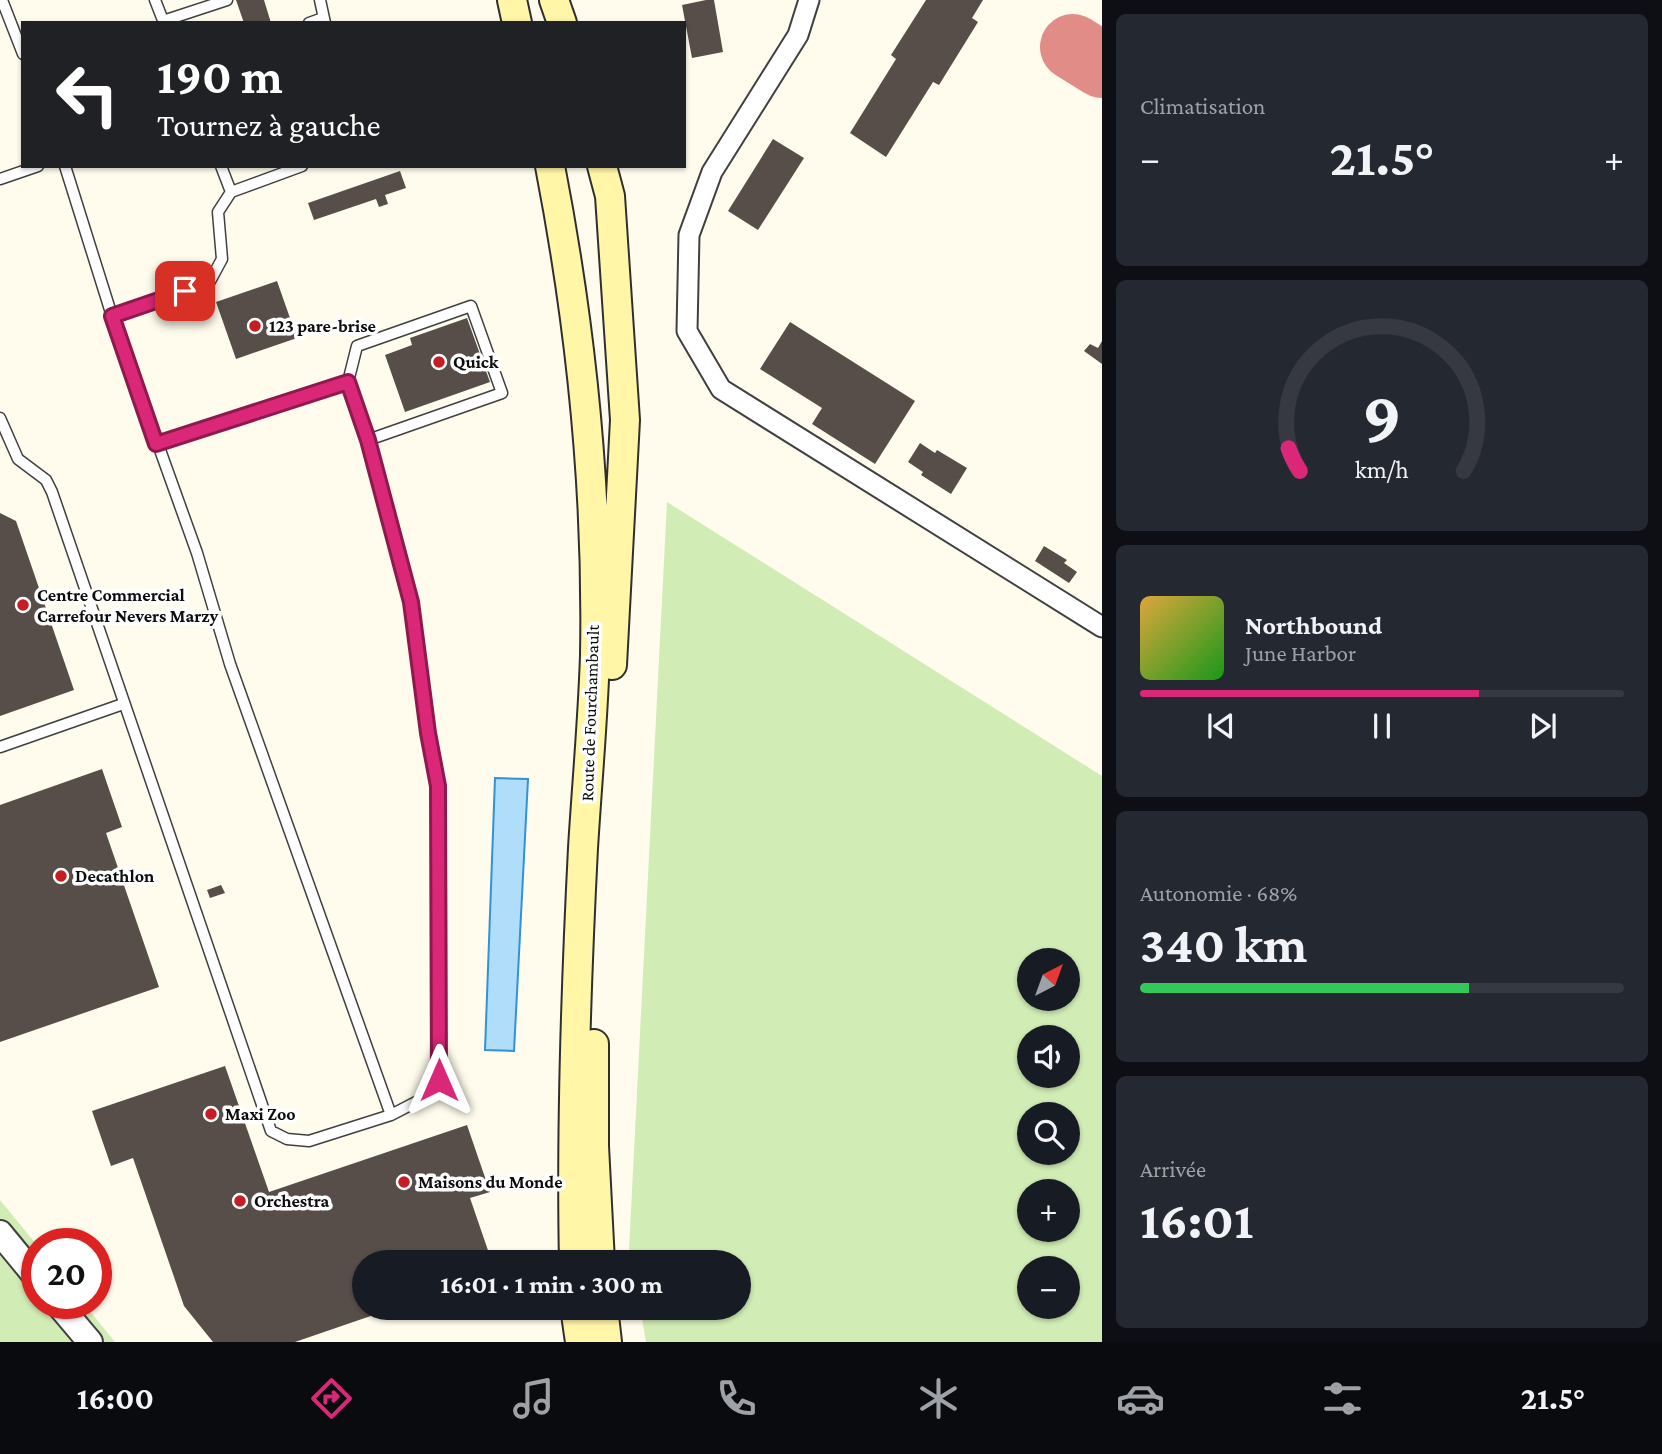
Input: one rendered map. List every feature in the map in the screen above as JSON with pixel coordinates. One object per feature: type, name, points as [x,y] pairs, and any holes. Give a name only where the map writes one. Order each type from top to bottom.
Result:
[{"type":"main road","points":[[512,0],[517,21]]},
{"type":"main road","points":[[554,0],[561,21]]},
{"type":"main road","name":"Route de Fourchambault","points":[[550,168],[575,320],[594,527],[595,654],[575,1044],[572,1174],[575,1250]]},
{"type":"main road","points":[[599,1250],[594,1146],[594,1014],[625,420],[610,196],[603,168]]},
{"type":"main road","points":[[577,1320],[580,1342]]},
{"type":"main road","points":[[604,1320],[607,1342]]},
{"type":"street","points":[[809,0],[798,35],[712,172],[689,235],[687,331],[721,389],[1102,626]]},
{"type":"street","points":[[0,1234],[21,1259]]},
{"type":"street","points":[[71,1319],[90,1342]]},
{"type":"lane","points":[[2,0],[21,49]]},
{"type":"lane","points":[[155,0],[163,21]]},
{"type":"lane","points":[[166,21],[227,0]]},
{"type":"lane","points":[[320,0],[324,20]]},
{"type":"lane","points":[[0,179],[32,168]]},
{"type":"lane","points":[[66,168],[112,316],[197,553],[230,664],[391,1115]]},
{"type":"lane","points":[[222,168],[231,192]]},
{"type":"lane","points":[[112,316],[209,283],[222,259],[218,212],[231,192],[297,168]]},
{"type":"lane","points":[[0,418],[18,459],[46,480],[52,492],[271,1131],[287,1139],[309,1141],[391,1115],[418,1101],[439,1080],[438,786],[428,733],[411,602],[368,440],[348,382],[357,346],[471,306],[502,393],[368,440]]},
{"type":"lane","points":[[156,444],[348,382]]},
{"type":"lane","points":[[0,747],[123,704]]},
{"type":"green space","points":[[667,502],[1102,776],[1102,1342],[646,1342],[642,1320],[751,1320],[751,1250],[629,1250]]},
{"type":"green space","points":[[0,1200],[23,1228],[21,1319],[96,1319],[115,1342],[0,1342]]},
{"type":"water","points":[[495,778],[528,779],[514,1051],[485,1050]]},
{"type":"building","points":[[236,0],[264,0],[270,21],[243,21]]},
{"type":"building","points":[[714,0],[723,52],[692,58],[682,5]]},
{"type":"building","points":[[926,0],[983,0],[972,18],[978,22],[939,85],[933,82],[886,157],[850,133],[896,59],[891,55]]},
{"type":"building","points":[[773,139],[804,158],[758,230],[728,211]]},
{"type":"building","points":[[400,171],[406,188],[385,195],[388,204],[379,207],[376,199],[314,220],[308,203]]},
{"type":"building","points":[[277,281],[297,338],[236,359],[216,302]]},
{"type":"building","points":[[467,318],[490,382],[405,412],[385,355],[412,345],[410,338]]},
{"type":"building","points":[[790,322],[915,401],[875,464],[812,424],[822,408],[760,369]]},
{"type":"building","points":[[1102,341],[1102,364],[1084,351],[1090,344],[1098,348]]},
{"type":"building","points":[[920,443],[967,468],[951,494],[921,475],[923,472],[908,462]]},
{"type":"building","name":"Centre Commercial Carrefour Nevers Marzy","points":[[0,513],[16,521],[74,690],[0,716]]},
{"type":"building","points":[[1044,546],[1067,560],[1064,563],[1077,572],[1069,583],[1035,561]]},
{"type":"building","name":"Decathlon","points":[[102,769],[122,827],[106,833],[159,987],[0,1042],[0,805]]},
{"type":"building","points":[[221,885],[225,893],[210,898],[207,890]]},
{"type":"building","points":[[225,1066],[269,1192],[467,1125],[490,1192],[470,1198],[488,1250],[352,1250],[352,1320],[359,1320],[295,1342],[213,1342],[184,1306],[133,1158],[111,1166],[92,1111]]},
{"type":"taxiway","points":[[1073,47],[1102,65]]},
{"type":"place","name":"123 pare-brise","points":[[255,326]]},
{"type":"place","name":"Quick","points":[[439,362]]},
{"type":"place","name":"Centre Commercial Carrefour Nevers Marzy","points":[[23,605]]},
{"type":"place","name":"Decathlon","points":[[61,876]]},
{"type":"place","name":"Maxi Zoo","points":[[211,1114]]},
{"type":"place","name":"Maisons du Monde","points":[[404,1182]]},
{"type":"place","name":"Orchestra","points":[[240,1201]]},
{"type":"route","points":[[185,291],[112,316],[156,444],[348,382],[368,440],[411,602],[428,733],[438,786],[439,1080]]}]
